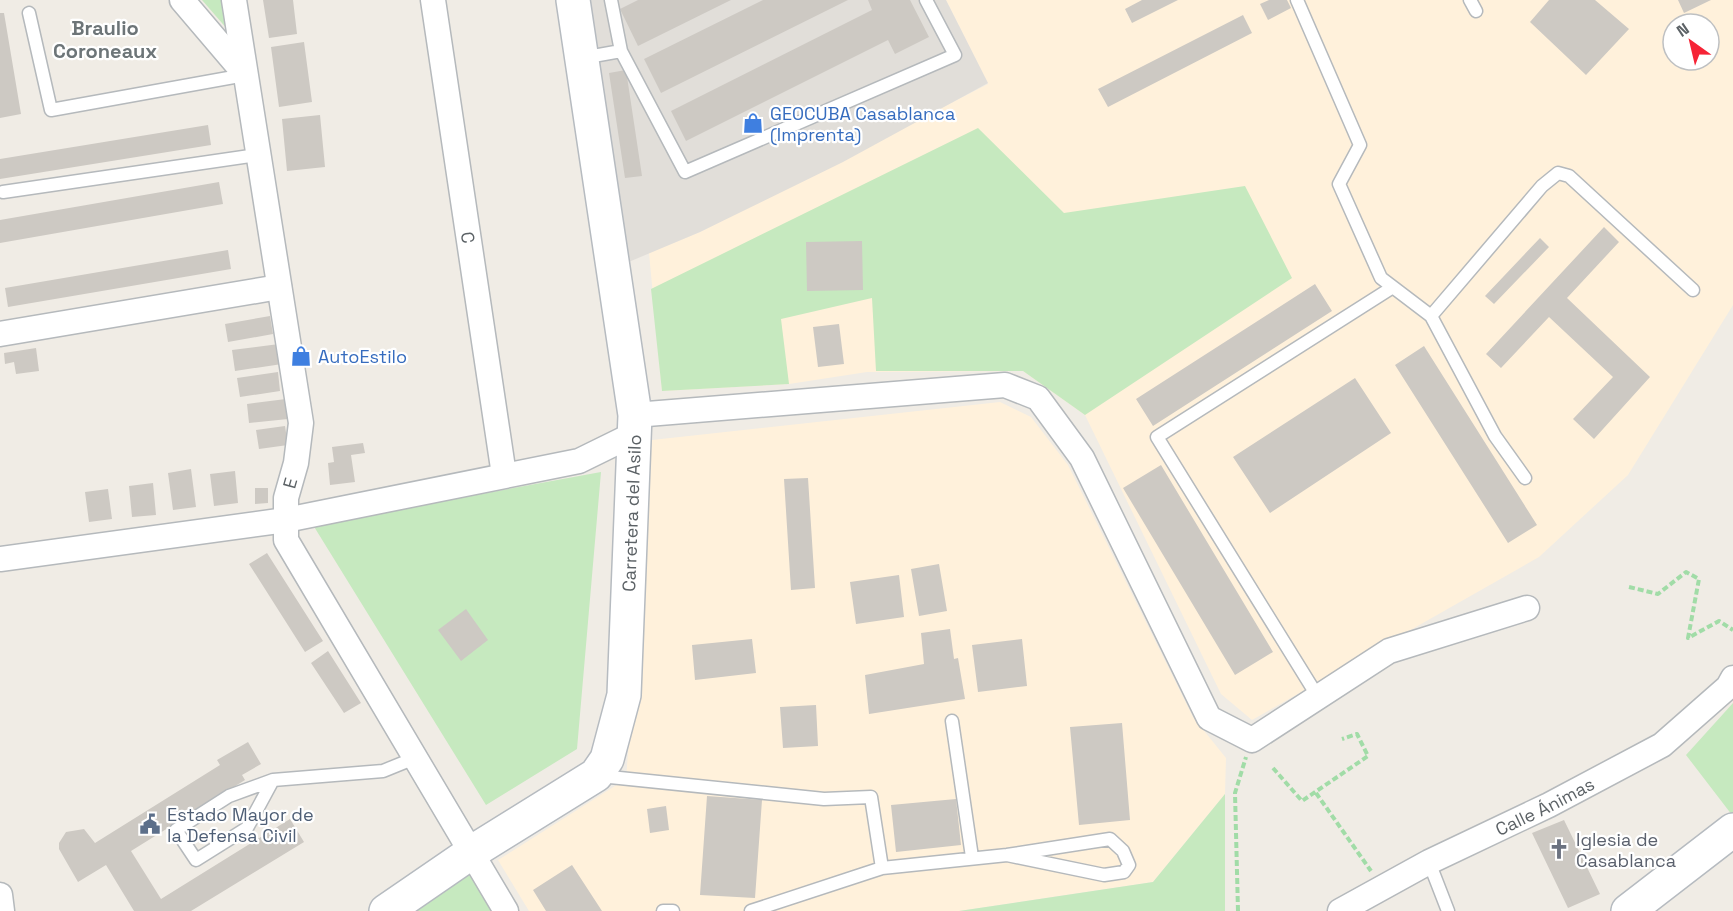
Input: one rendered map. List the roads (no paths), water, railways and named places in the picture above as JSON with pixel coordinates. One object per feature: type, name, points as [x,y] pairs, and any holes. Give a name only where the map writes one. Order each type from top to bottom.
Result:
[{"type":"street","points":[[182,0],[245,75]]},
{"type":"street","name":"E","points":[[234,0],[301,423],[296,463],[286,498],[286,540],[506,911]]},
{"type":"street","name":"C","points":[[433,0],[504,475]]},
{"type":"street","name":"Carretera del Asilo","points":[[573,0],[634,425],[624,695],[607,759],[596,775]]},
{"type":"street","points":[[0,334],[279,287]]},
{"type":"street","points":[[0,559],[286,520],[579,461],[634,425],[1005,385],[1038,398],[1082,458],[1209,718],[1252,740],[1389,651],[1527,608]]},
{"type":"street","name":"Calle Ánimas","points":[[1340,911],[1382,886],[1550,805],[1662,746],[1728,687],[1733,678]]},
{"type":"street","points":[[386,911],[472,852],[596,775]]},
{"type":"street","points":[[1628,911],[1733,830]]},
{"type":"street","points":[[0,896],[2,911]]},
{"type":"lane","points":[[610,0],[621,51],[685,172],[955,55],[926,0]]},
{"type":"lane","points":[[1297,0],[1360,145],[1339,184],[1381,278],[1431,316],[1495,436],[1525,478]]},
{"type":"lane","points":[[29,13],[51,110],[245,75]]},
{"type":"lane","points":[[581,58],[621,51]]},
{"type":"lane","points":[[3,192],[257,155]]},
{"type":"lane","points":[[1431,316],[1542,186],[1558,173],[1569,176],[1693,290]]},
{"type":"lane","points":[[1318,697],[1157,437],[1393,287]]},
{"type":"lane","points":[[952,721],[972,857]]},
{"type":"lane","points":[[273,780],[247,828],[196,860],[176,830],[229,796],[273,780],[383,771],[415,758]]},
{"type":"lane","points":[[596,775],[824,799],[871,797],[882,867]]},
{"type":"lane","points":[[751,911],[882,867],[1007,855],[1110,839],[1123,851],[1129,865],[1124,872],[1104,875],[1007,855]]},
{"type":"lane","points":[[1429,862],[1449,911]]},
{"type":"lane","points":[[663,911],[673,911]]},
{"type":"place","name":"GEOCUBA Casablanca (Imprenta)","points":[[753,123]]},
{"type":"place","name":"AutoEstilo","points":[[301,356]]},
{"type":"place","name":"Estado Mayor de la Defensa Civil","points":[[150,824]]},
{"type":"place","name":"Iglesia de Casablanca","points":[[1559,849]]},
{"type":"district","name":"Braulio Coroneaux","points":[[105,40]]}]
